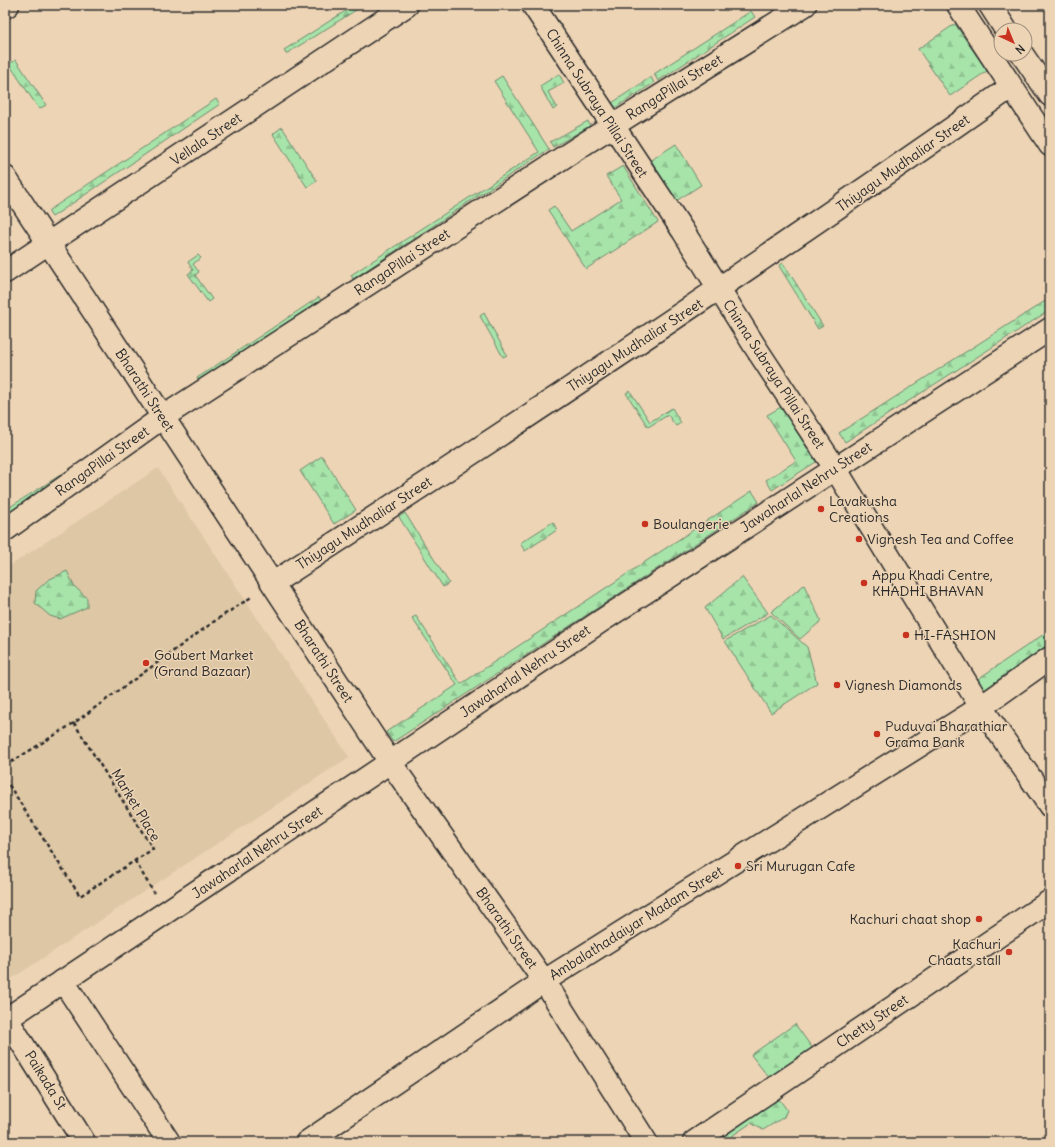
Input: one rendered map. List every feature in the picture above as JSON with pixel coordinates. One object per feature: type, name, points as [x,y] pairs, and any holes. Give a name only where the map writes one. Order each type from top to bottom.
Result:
[{"type":"street","name":"Vellala Street","points":[[5,272],[407,5]]},
{"type":"street","name":"Chinna Subraya Pillai Street","points":[[533,5],[682,230],[835,468],[981,706],[1050,806]]},
{"type":"street","name":"RangaPillai Street","points":[[5,530],[163,417],[612,126],[805,5]]},
{"type":"street","points":[[958,5],[1050,145]]},
{"type":"street","points":[[990,5],[1001,22]]},
{"type":"street","points":[[1027,62],[1050,95]]},
{"type":"street","name":"Thiyagu Mudhaliar Street","points":[[273,583],[827,217],[1011,87]]},
{"type":"street","name":"Bharathi Street","points":[[5,177],[390,762],[544,981],[646,1142]]},
{"type":"street","name":"Jawaharlal Nehru Street","points":[[6,1019],[167,913],[600,621],[1050,329]]},
{"type":"street","name":"Ambalathadaiyar Madam Street","points":[[307,1142],[544,981],[981,706],[1050,658]]},
{"type":"street","name":"Chetty Street","points":[[694,1142],[1050,901]]},
{"type":"street","points":[[62,981],[169,1142]]},
{"type":"street","name":"Paikada St","points":[[6,1019],[84,1142]]},
{"type":"path","points":[[5,766],[74,723],[219,618],[273,583]]},
{"type":"path","name":"Market Place","points":[[5,779],[80,896],[153,849],[74,723]]},
{"type":"path","points":[[135,860],[167,913]]},
{"type":"shaded area","name":"Goubert Market (Grand Bazaar)","points":[[158,468],[349,757],[5,983],[5,569]]},
{"type":"green space","points":[[355,5],[364,5],[286,54],[284,50]]},
{"type":"green space","points":[[751,11],[755,17],[658,81],[654,74]]},
{"type":"green space","points":[[955,24],[987,71],[950,96],[918,49]]},
{"type":"green space","points":[[16,60],[46,105],[39,109],[9,64]]},
{"type":"green space","points":[[559,74],[564,83],[548,92],[557,107],[553,110],[540,86]]},
{"type":"green space","points":[[502,76],[549,149],[353,279],[351,275],[539,152],[494,81]]},
{"type":"green space","points":[[651,77],[654,83],[615,108],[612,103]]},
{"type":"green space","points":[[216,99],[220,104],[52,217],[48,211]]},
{"type":"green space","points":[[588,121],[590,126],[553,147],[550,142]]},
{"type":"green space","points":[[282,127],[317,181],[307,187],[273,134]]},
{"type":"green space","points":[[676,144],[701,185],[676,201],[651,160]]},
{"type":"green space","points":[[623,166],[658,222],[586,269],[548,210],[554,206],[571,231],[621,199],[606,176]]},
{"type":"green space","points":[[198,255],[201,258],[193,264],[199,272],[195,275],[212,299],[208,302],[188,274],[193,270],[188,262]]},
{"type":"green space","points":[[783,263],[823,326],[818,329],[779,266]]},
{"type":"green space","points":[[319,297],[321,301],[199,382],[197,378]]},
{"type":"green space","points":[[1050,298],[1050,310],[845,442],[839,433]]},
{"type":"green space","points":[[484,313],[507,355],[503,357],[480,316]]},
{"type":"green space","points":[[630,391],[650,422],[672,408],[681,423],[676,426],[668,415],[648,427],[626,393]]},
{"type":"green space","points":[[781,407],[816,462],[772,490],[766,480],[796,461],[767,415]]},
{"type":"green space","points":[[322,456],[356,510],[334,524],[300,471]]},
{"type":"green space","points":[[89,457],[5,518],[5,510]]},
{"type":"green space","points":[[752,491],[759,502],[393,742],[386,732],[457,685],[412,618],[416,616],[461,684]]},
{"type":"green space","points":[[405,513],[449,583],[443,587],[399,517]]},
{"type":"green space","points":[[553,522],[557,530],[525,551],[520,543]]},
{"type":"green space","points":[[67,571],[74,586],[87,598],[87,607],[60,619],[50,616],[35,603],[36,591],[48,580]]},
{"type":"green space","points":[[742,577],[768,613],[723,639],[705,608]]},
{"type":"green space","points":[[804,585],[821,621],[800,639],[771,612]]},
{"type":"green space","points":[[771,615],[807,647],[817,683],[771,713],[725,641]]},
{"type":"green space","points":[[1050,630],[1050,653],[983,701],[972,683]]},
{"type":"green space","points":[[795,1024],[818,1056],[775,1085],[751,1055]]},
{"type":"green space","points":[[774,1092],[787,1110],[784,1117],[763,1130],[751,1123],[723,1142],[699,1142]]},
{"type":"place","name":"Lavakusha Creations","points":[[821,509]]},
{"type":"place","name":"Boulangerie","points":[[645,524]]},
{"type":"place","name":"Vignesh Tea and Coffee","points":[[859,539]]},
{"type":"place","name":"Appu Khadi Centre, KHADHI BHAVAN","points":[[864,583]]},
{"type":"place","name":"HI-FASHION","points":[[906,635]]},
{"type":"place","name":"Goubert Market (Grand Bazaar)","points":[[146,663]]},
{"type":"place","name":"Vignesh Diamonds","points":[[837,685]]},
{"type":"place","name":"Puduvai Bharathiar Grama Bank","points":[[877,734]]},
{"type":"place","name":"Sri Murugan Cafe","points":[[738,866]]},
{"type":"place","name":"Kachuri chaat shop","points":[[979,919]]},
{"type":"place","name":"Kachuri Chaats stall","points":[[1009,952]]}]
